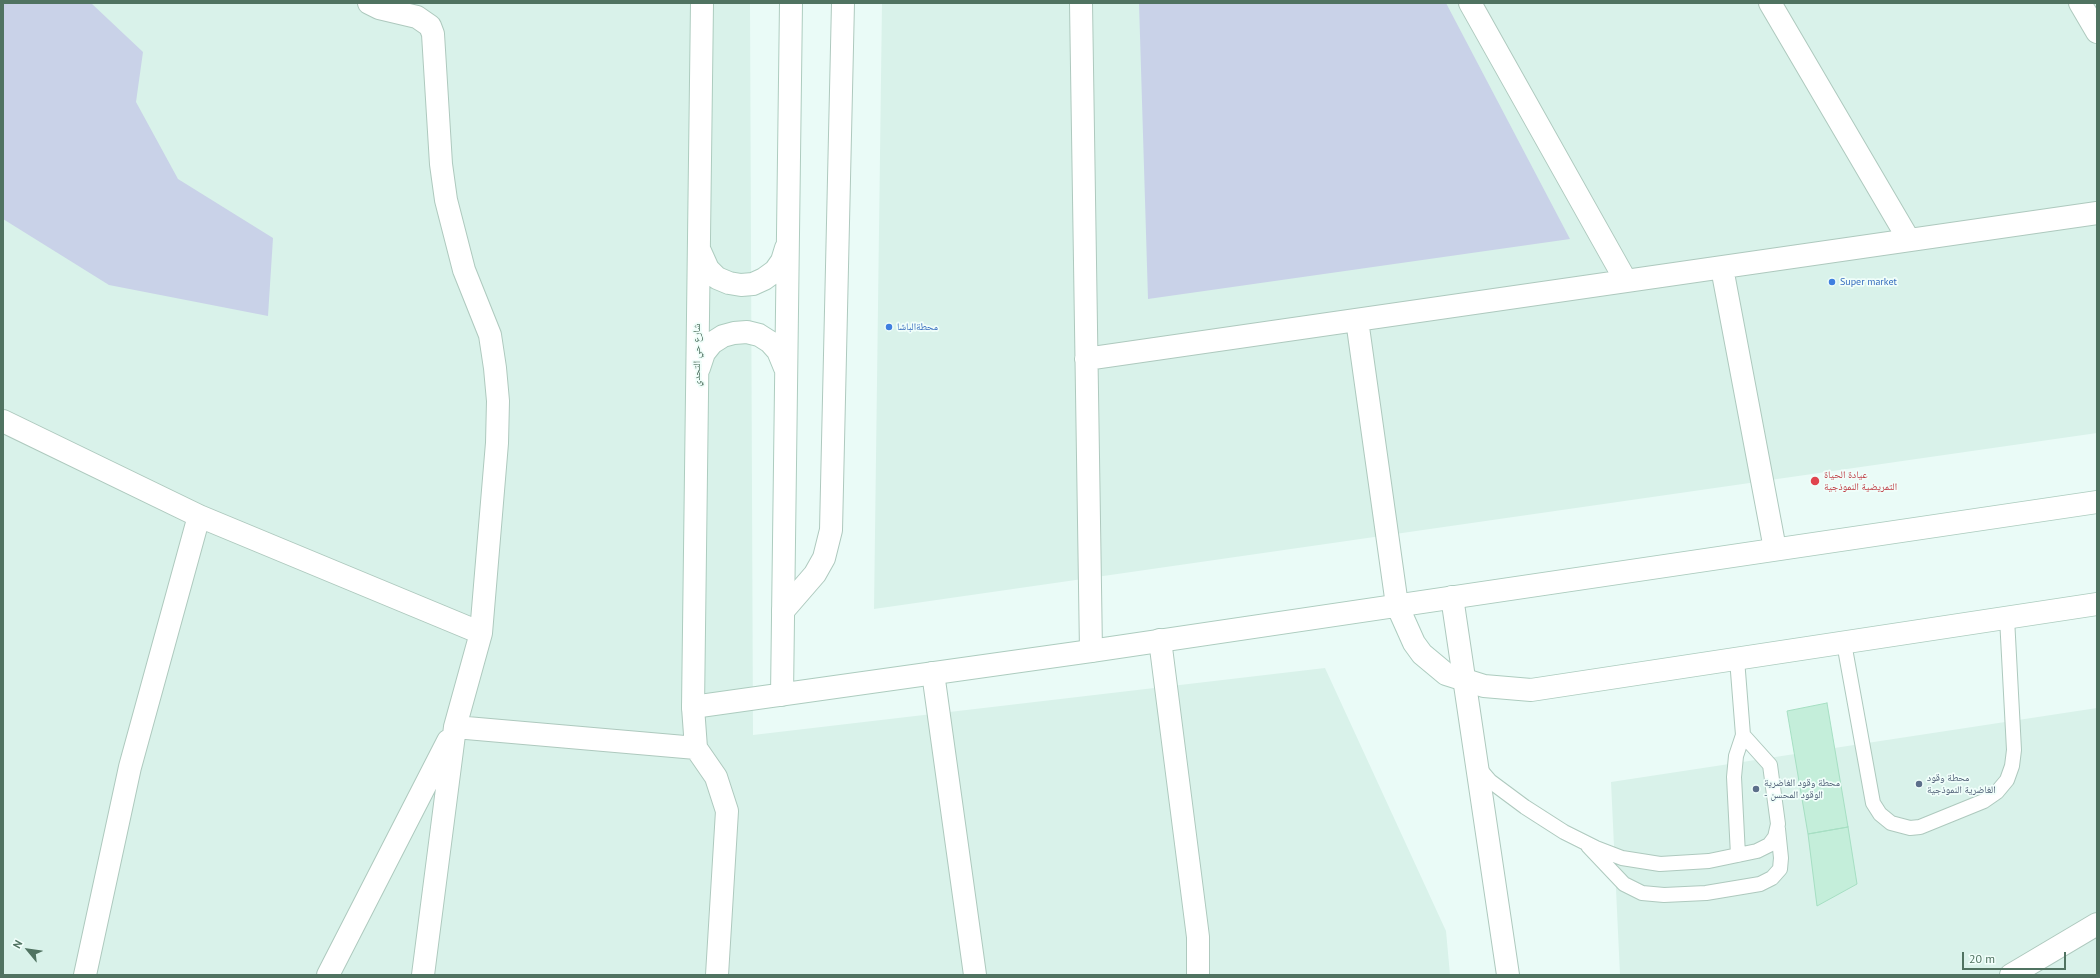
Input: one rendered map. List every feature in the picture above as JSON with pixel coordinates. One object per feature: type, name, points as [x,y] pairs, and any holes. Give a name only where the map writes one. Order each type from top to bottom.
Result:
[{"type":"street","points":[[368,3],[378,8],[424,20],[433,34],[441,164],[446,200],[464,270],[490,335],[498,401],[497,443],[481,633],[455,727],[423,975]]},
{"type":"street","name":"شارع حي التحدي","points":[[696,748],[693,707],[702,3]]},
{"type":"street","points":[[782,695],[790,3]]},
{"type":"street","points":[[783,611],[815,574],[824,558],[831,530],[843,3]]},
{"type":"street","points":[[1081,3],[1091,651]]},
{"type":"street","points":[[1470,3],[1626,281]]},
{"type":"street","points":[[1770,3],[1909,240]]},
{"type":"street","points":[[2080,3],[2097,32]]},
{"type":"street","points":[[1086,360],[2097,213]]},
{"type":"street","points":[[698,246],[704,264],[717,278],[728,283],[740,285],[753,284],[775,271],[782,261],[786,249],[787,237]]},
{"type":"street","points":[[1722,268],[1775,549]]},
{"type":"street","points":[[1357,320],[1396,605],[1408,634],[1422,654],[1446,674],[1484,686],[1531,690],[2097,604]]},
{"type":"street","points":[[697,377],[701,359],[712,344],[723,336],[746,332],[759,335],[770,342],[778,351],[784,363],[786,375]]},
{"type":"street","points":[[3,421],[199,516],[481,633]]},
{"type":"street","points":[[693,707],[1091,651],[2097,502]]},
{"type":"street","points":[[86,975],[130,768],[199,516]]},
{"type":"street","points":[[1452,597],[1463,680],[1508,975]]},
{"type":"street","points":[[1160,640],[1198,937],[1198,975]]},
{"type":"street","points":[[933,673],[975,975]]},
{"type":"street","points":[[455,727],[696,748],[716,777],[727,811],[717,975]]},
{"type":"street","points":[[328,975],[455,727]]},
{"type":"street","points":[[2011,975],[2097,924]]},
{"type":"lane","points":[[1844,643],[1873,803],[1880,814],[1891,823],[1900,827],[1920,827],[1984,801],[1997,792],[2007,780],[2012,766],[2014,750],[2007,618]]},
{"type":"lane","points":[[1737,659],[1743,735],[1736,756],[1734,777],[1738,855]]},
{"type":"lane","points":[[1587,844],[1624,884],[1642,893],[1664,896],[1706,893],[1760,884],[1772,878],[1780,869],[1782,858],[1770,765],[1743,735]]},
{"type":"lane","points":[[1476,765],[1490,781],[1525,807],[1564,832],[1587,844],[1622,858],[1660,864],[1708,861],[1757,851],[1769,845],[1775,838],[1778,824]]},
{"type":"shaded area","points":[[3,3],[91,3],[143,52],[136,102],[178,179],[273,238],[268,316],[109,285],[3,219]]},
{"type":"shaded area","points":[[62,3],[750,3],[753,735],[1325,668],[1446,931],[1450,975],[3,975],[3,186]]},
{"type":"shaded area","points":[[882,3],[2097,3],[2097,433],[874,609]]},
{"type":"shaded area","points":[[1139,3],[1446,3],[1570,239],[1148,299]]},
{"type":"shaded area","points":[[2097,708],[2097,975],[1620,975],[1611,782]]},
{"type":"building","points":[[1827,703],[1848,827],[1808,834],[1787,711]]},
{"type":"building","points":[[1848,827],[1857,884],[1817,906],[1808,834]]},
{"type":"place","name":"Super market","points":[[1832,282]]},
{"type":"place","name":"محطةالباشا","points":[[889,327]]},
{"type":"place","name":"عيادة الحياة التمريضية النموذجية","points":[[1815,481]]},
{"type":"place","name":"محطة وقود الغاضرية النموذجية","points":[[1919,784]]},
{"type":"place","name":"محطة وقود الغاضرية - الوقود المحسن","points":[[1756,789]]}]
